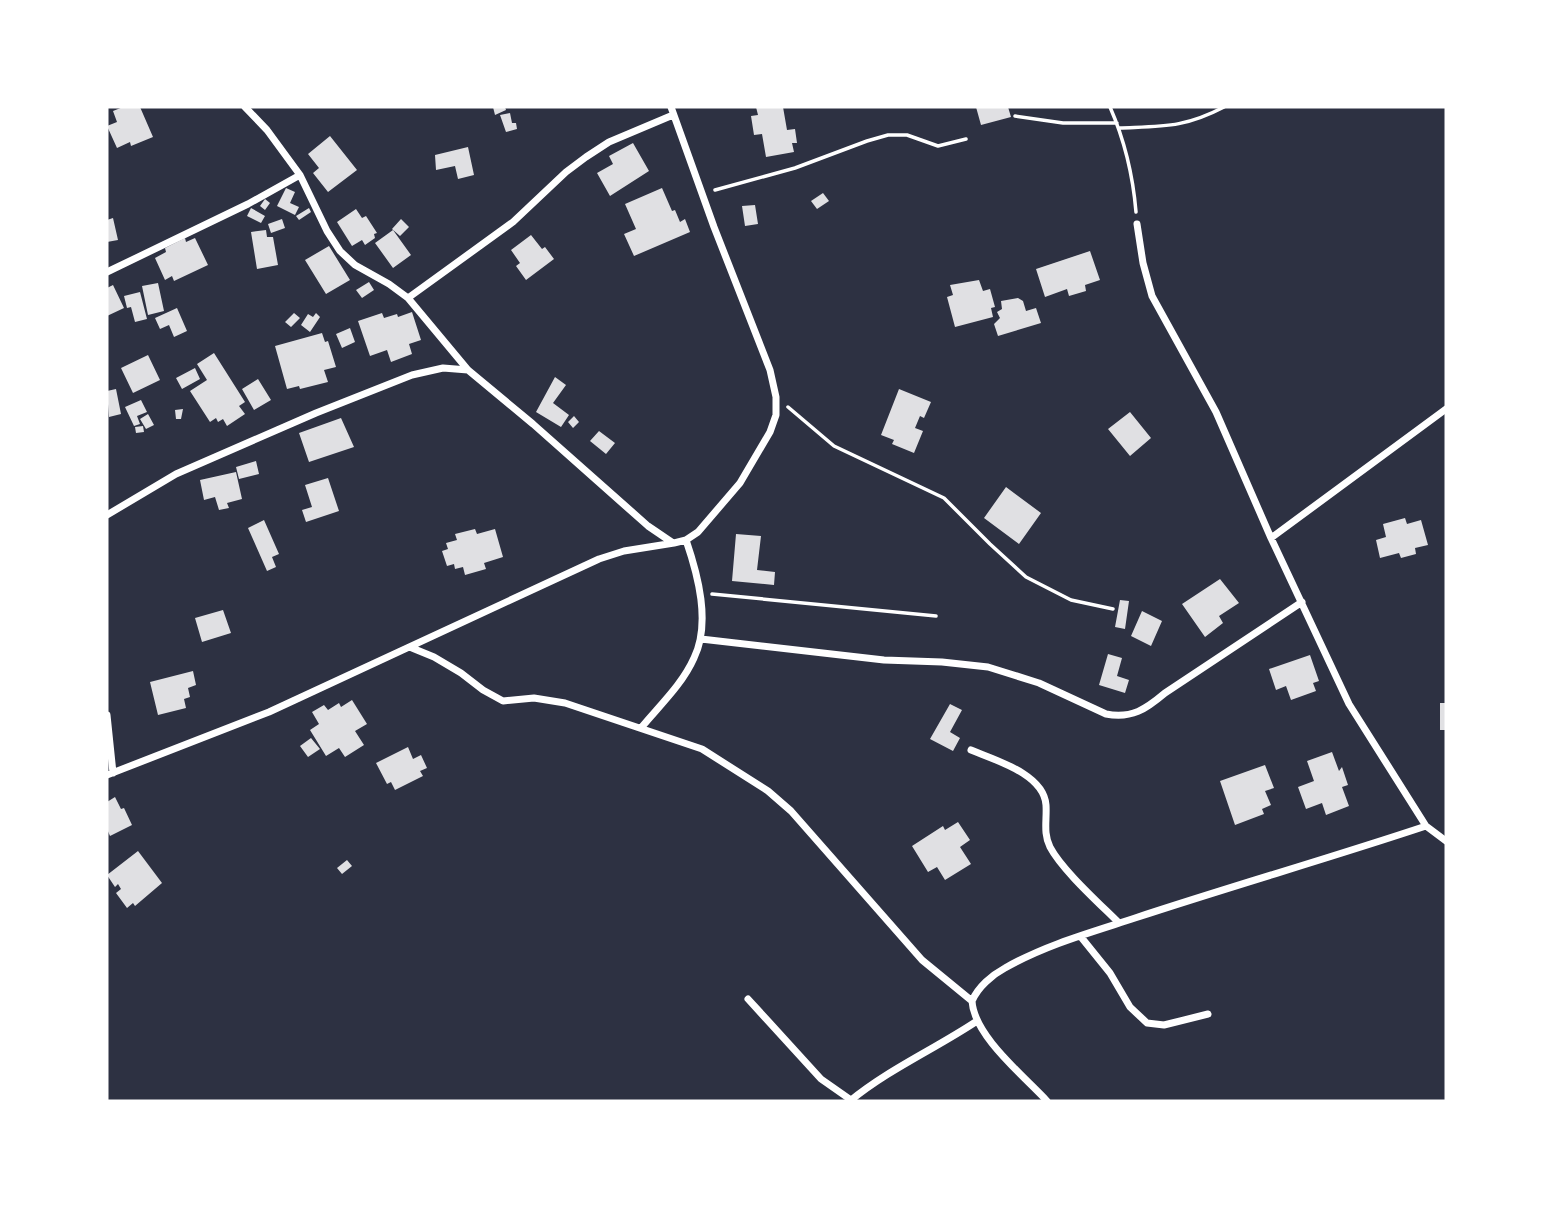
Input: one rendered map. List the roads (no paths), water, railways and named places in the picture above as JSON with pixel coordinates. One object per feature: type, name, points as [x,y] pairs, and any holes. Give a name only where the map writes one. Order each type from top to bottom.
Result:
[{"type":"street","points":[[245,107],[267,130],[300,175],[327,231],[340,251],[355,265],[390,284],[408,298],[468,370],[648,526],[674,543]]},
{"type":"street","points":[[107,715],[110,774],[269,712],[599,559],[624,551],[686,540],[712,517],[740,483],[770,432],[776,415],[776,397],[770,370],[701,194],[672,111],[609,142],[586,157],[513,222],[408,298]]},
{"type":"street","points":[[107,272],[248,204],[300,175]]},
{"type":"street","points":[[1137,224],[1152,296],[1216,412],[1271,538],[1349,704],[1426,826],[1444,839],[1446,851]]},
{"type":"street","points":[[107,515],[176,474],[316,413],[412,375],[443,368],[468,370]]},
{"type":"street","points":[[1271,538],[1446,408]]},
{"type":"street","points":[[641,728],[681,680],[701,639],[700,593],[686,540]]},
{"type":"street","points":[[701,639],[884,660],[988,667],[1013,673],[1106,714],[1120,717],[1130,716],[1147,707],[1302,602]]},
{"type":"street","points":[[412,648],[434,657],[503,701],[534,698],[565,703],[641,728],[702,749],[768,791],[791,811],[922,960],[972,1001],[977,1021],[987,1037],[1047,1101]]},
{"type":"street","points":[[971,750],[1013,767],[1038,786],[1046,803],[1047,838],[1056,856],[1119,923]]},
{"type":"street","points":[[972,1001],[981,988],[1004,968],[1028,956],[1119,923],[1426,826]]},
{"type":"street","points":[[1081,937],[1110,973],[1130,1007],[1147,1023],[1156,1026],[1173,1024],[1208,1014]]},
{"type":"street","points":[[748,999],[821,1079],[850,1101],[884,1076],[942,1045],[977,1021]]}]
